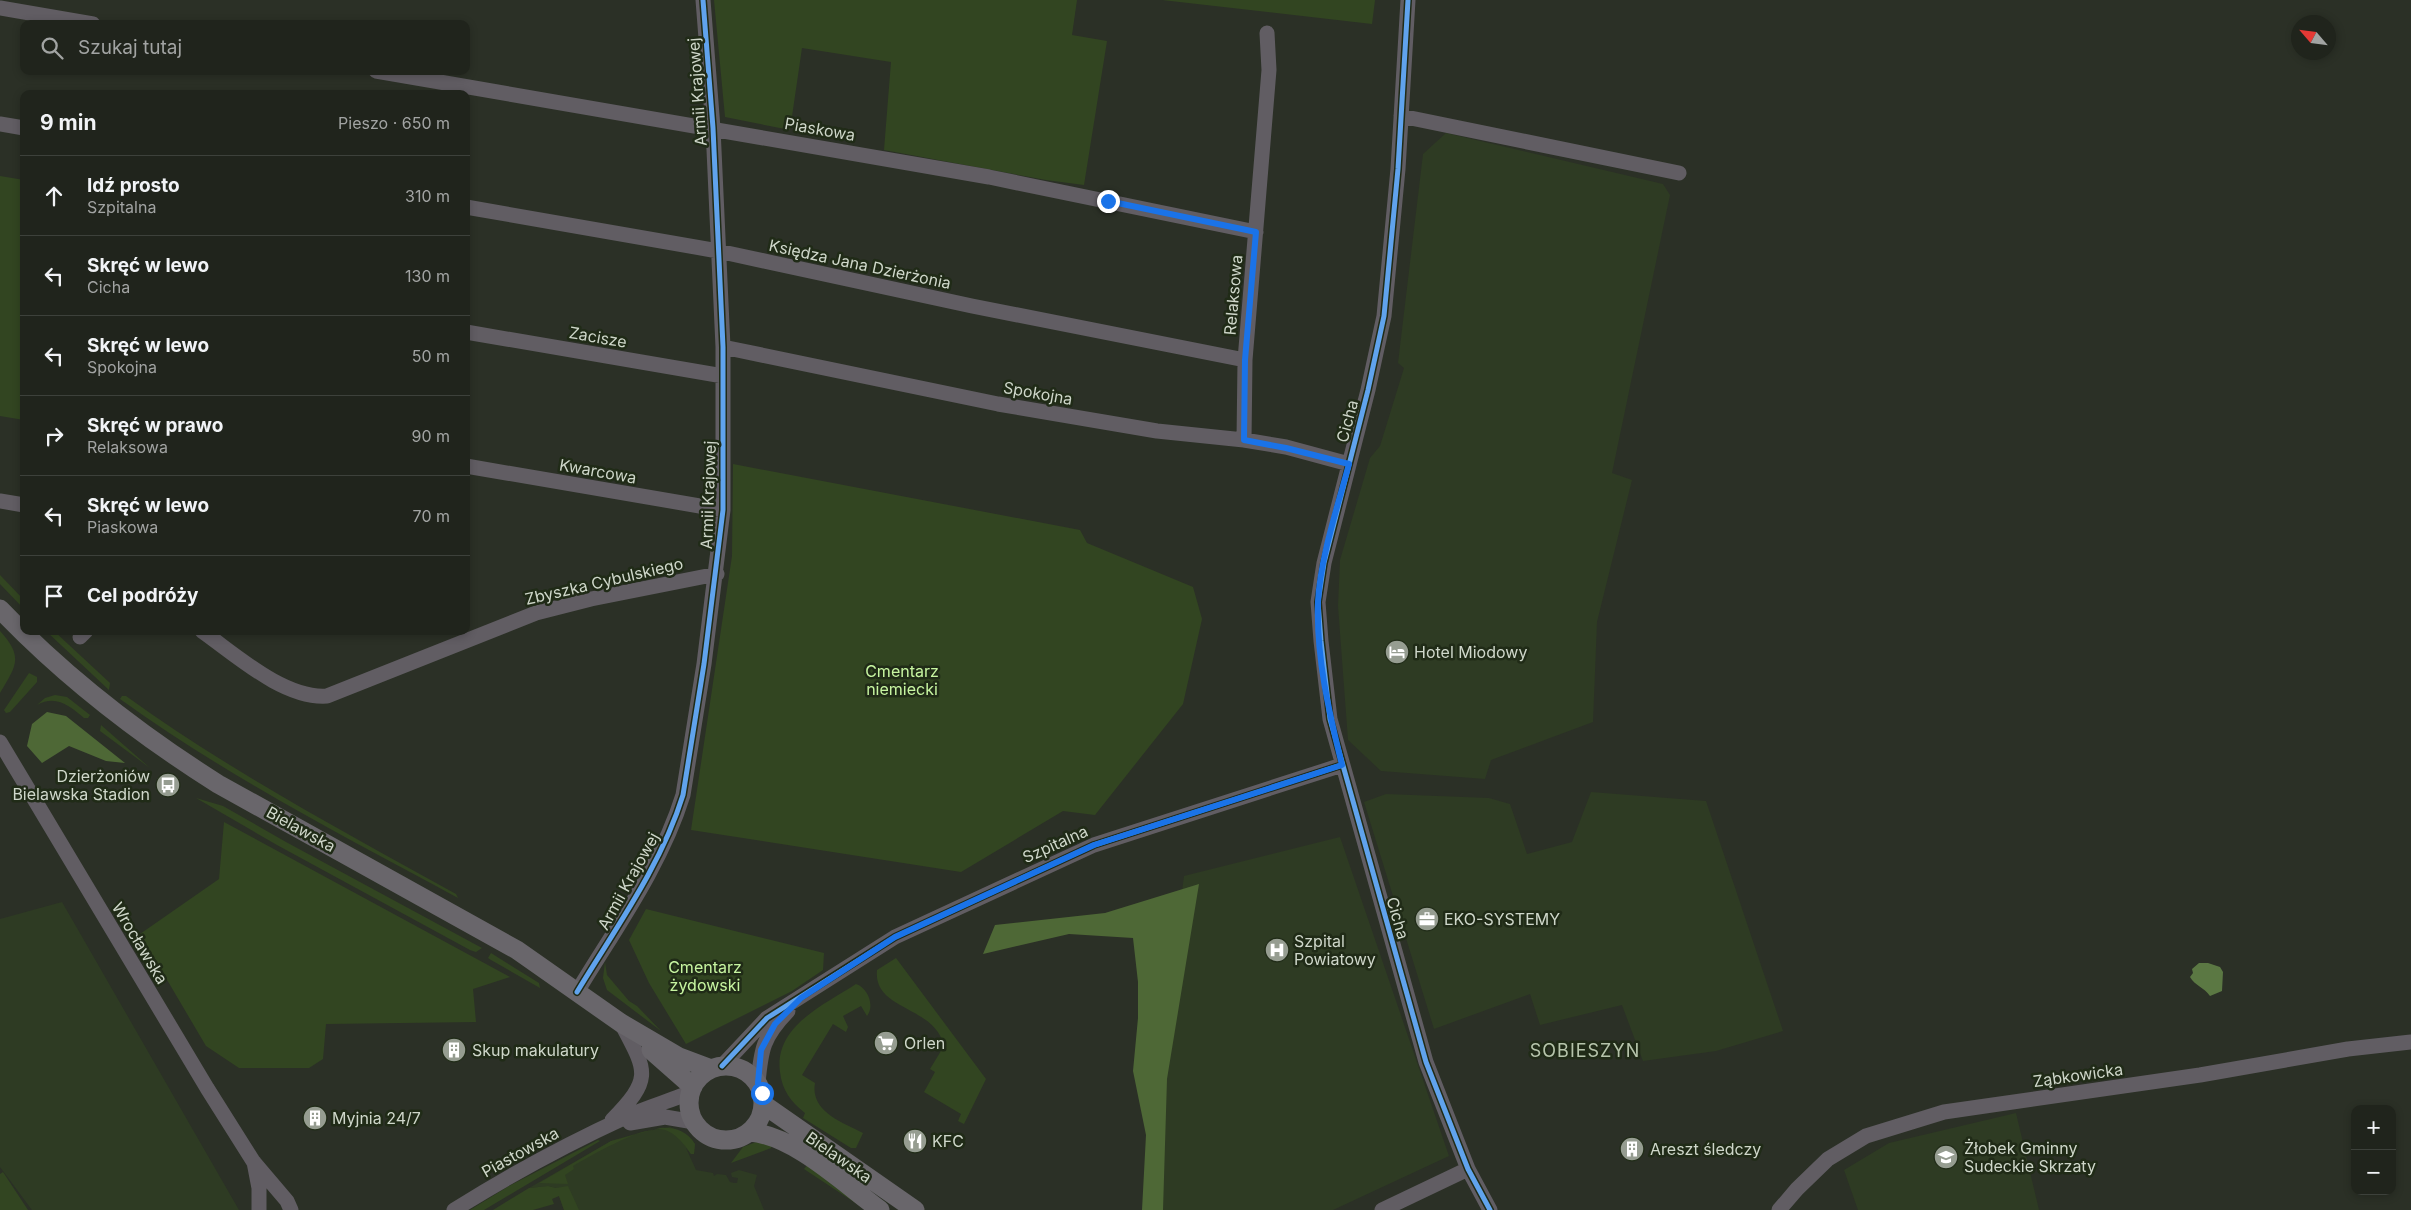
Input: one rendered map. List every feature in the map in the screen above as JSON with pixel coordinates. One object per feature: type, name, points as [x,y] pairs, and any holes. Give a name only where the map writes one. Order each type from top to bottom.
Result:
[{"type":"main road","name":"Bielawska","points":[[0,609],[20,629]]},
{"type":"main road","name":"Bielawska","points":[[26,635],[51,660],[107,706],[183,762],[218,784],[517,950],[621,1023],[679,1057],[716,1067]]},
{"type":"main road","name":"Bielawska","points":[[621,1023],[692,1089]]},
{"type":"main road","points":[[716,1067],[742,1069],[758,1083],[764,1104],[757,1124],[750,1132],[736,1139],[720,1140],[701,1131],[694,1122],[690,1113],[692,1089],[702,1074],[716,1067]]},
{"type":"main road","name":"Bielawska","points":[[764,1104],[915,1210]]},
{"type":"main road","name":"Bielawska","points":[[750,1132],[766,1133],[786,1141],[880,1210]]},
{"type":"street","name":"Armii Krajowej","points":[[577,992],[627,911],[674,823],[683,794],[717,574],[723,510],[723,346],[713,128],[703,0]]},
{"type":"street","name":"Cicha","points":[[1408,0],[1401,116],[1384,316],[1368,390],[1326,554],[1318,602],[1326,701],[1342,765],[1426,1062],[1468,1169],[1490,1210]]},
{"type":"street","points":[[0,8],[70,20]]},
{"type":"street","name":"Relaksowa","points":[[1244,440],[1245,360],[1269,70],[1267,33]]},
{"type":"street","name":"Piaskowa","points":[[400,75],[990,177],[1256,232]]},
{"type":"street","points":[[1401,116],[1680,173]]},
{"type":"street","points":[[0,124],[20,127]]},
{"type":"street","name":"Księdza Jana Dzierżonia","points":[[470,208],[718,251],[963,304],[1245,360]]},
{"type":"street","name":"Zacisze","points":[[470,333],[723,376]]},
{"type":"street","name":"Spokojna","points":[[723,346],[998,404],[1157,431],[1244,440],[1286,448],[1349,464]]},
{"type":"street","name":"Kwarcowa","points":[[470,467],[723,510]]},
{"type":"street","points":[[0,502],[20,504]]},
{"type":"street","name":"Zbyszka Cybulskiego","points":[[208,635],[280,685],[313,697],[327,696],[536,613],[590,599],[717,574]]},
{"type":"street","name":"Wrocławska","points":[[0,742],[121,947],[253,1161],[287,1201],[290,1210]]},
{"type":"street","name":"Szpitalna","points":[[716,1067],[767,1018],[895,937],[1094,845],[1342,765]]},
{"type":"street","name":"Szpitalna","points":[[758,1083],[761,1050],[775,1024],[801,998]]},
{"type":"street","points":[[604,1128],[634,1098],[641,1080],[640,1059],[621,1023]]},
{"type":"street","name":"Ząbkowicka","points":[[1779,1210],[1797,1189],[1828,1159],[1866,1136],[1944,1112],[2200,1075],[2339,1051],[2411,1042]]},
{"type":"street","name":"Piastowska","points":[[454,1210],[538,1160],[627,1116],[692,1089]]},
{"type":"street","name":"Piastowska","points":[[604,1128],[665,1117],[694,1122]]},
{"type":"street","name":"Wrocławska","points":[[253,1161],[259,1188],[259,1210]]},
{"type":"street","points":[[1382,1210],[1468,1169]]},
{"type":"shaded area","points":[[1446,133],[1663,184],[1670,195],[1612,473],[1632,480],[1597,622],[1593,722],[1491,760],[1485,779],[1381,771],[1348,740],[1338,606],[1340,560],[1370,458],[1380,446],[1404,368],[1398,363],[1423,154]]},
{"type":"shaded area","points":[[47,712],[66,716],[125,763],[106,761],[69,746],[42,763],[27,746],[32,724]]},
{"type":"shaded area","points":[[1591,792],[1706,801],[1783,1031],[1716,1051],[1643,1061],[1622,1005],[1540,1025],[1530,994],[1434,1029],[1364,802],[1386,794],[1489,798],[1510,804],[1527,854],[1572,842]]},
{"type":"shaded area","name":"Szpital Powiatowy","points":[[1340,837],[1449,1156],[1333,1210],[1159,1210],[1165,1024],[1184,876]]},
{"type":"shaded area","points":[[1199,884],[1167,1079],[1163,1210],[1142,1210],[1146,1135],[1133,1071],[1138,1018],[1138,982],[1133,938],[1069,934],[983,954],[995,925],[1105,913]]},
{"type":"shaded area","points":[[62,902],[239,1210],[32,1210],[0,1167],[0,919]]},
{"type":"shaded area","points":[[2199,963],[2208,963],[2220,967],[2223,972],[2222,991],[2210,996],[2192,980],[2190,977],[2193,973],[2192,969]]},
{"type":"shaded area","name":"Żłobek Gminny Sudeckie Skrzaty","points":[[2016,1113],[2039,1210],[1858,1210],[1844,1170],[1889,1143]]},
{"type":"shaded area","points":[[670,1127],[687,1135],[695,1144],[694,1154],[691,1154],[686,1148],[696,1170],[713,1173],[714,1176],[717,1174],[726,1175],[730,1182],[734,1183],[737,1183],[738,1178],[732,1177],[731,1173],[739,1170],[757,1175],[754,1186],[764,1210],[564,1210],[556,1188],[548,1186],[529,1188],[611,1141],[642,1132]]},
{"type":"green space","points":[[714,0],[1077,0],[1072,35],[1107,41],[1084,185],[1046,180],[884,150],[891,62],[802,48],[790,130],[725,117]]},
{"type":"green space","points":[[1162,0],[1375,0],[1372,24]]},
{"type":"green space","points":[[0,176],[20,179],[20,419],[0,416]]},
{"type":"green space","name":"Cmentarz niemiecki","points":[[733,464],[1080,530],[1087,543],[1193,587],[1202,619],[1183,704],[1095,815],[1063,811],[961,872],[691,830],[732,556]]},
{"type":"green space","points":[[0,575],[20,596],[20,605],[0,584]]},
{"type":"green space","points":[[0,631],[12,648],[15,662],[10,676],[0,693]]},
{"type":"green space","points":[[50,635],[58,635],[110,683],[109,690]]},
{"type":"green space","points":[[29,673],[37,677],[37,682],[10,712],[6,713],[4,710]]},
{"type":"green space","points":[[55,695],[67,697],[90,715],[88,718],[84,718],[73,709],[57,701],[44,702],[37,705],[45,698]]},
{"type":"green space","points":[[122,696],[126,696],[247,775],[330,824],[456,894],[458,898],[286,804],[202,754],[120,699]]},
{"type":"green space","points":[[101,725],[150,768],[100,731]]},
{"type":"green space","points":[[196,798],[223,806],[482,948],[476,952],[470,950],[277,845]]},
{"type":"green space","points":[[224,822],[510,977],[473,989],[476,1022],[326,1024],[323,1059],[309,1068],[239,1068],[206,1046],[140,934],[219,879]]},
{"type":"green space","name":"Cmentarz żydowski","points":[[646,909],[824,953],[823,970],[792,991],[686,1044],[649,983],[629,940]]},
{"type":"green space","points":[[491,953],[539,983],[540,988],[488,958]]},
{"type":"green space","points":[[896,958],[986,1079],[964,1124],[958,1121],[961,1114],[924,1092],[935,1072],[930,1069],[944,1046],[938,1033],[918,1015],[894,1001],[878,983],[877,970]]},
{"type":"green space","points":[[605,962],[607,975],[629,1001],[637,1006],[661,1031],[607,990],[603,978]]},
{"type":"green space","points":[[856,984],[864,989],[869,998],[870,1007],[867,1016],[861,1006],[843,1016],[848,1027],[846,1032],[833,1024],[802,1075],[815,1083],[817,1101],[822,1108],[837,1120],[863,1133],[856,1148],[851,1148],[803,1118],[805,1113],[791,1100],[785,1090],[780,1072],[780,1056],[785,1042],[793,1029],[816,1009]]},
{"type":"green space","points":[[660,1128],[671,1128],[684,1133],[695,1144],[694,1154],[691,1154],[678,1138],[669,1132],[659,1129],[653,1130]]},
{"type":"green space","points":[[637,1134],[615,1143],[573,1166],[574,1169],[565,1175],[568,1184],[539,1183],[611,1141]]},
{"type":"green space","points":[[598,1140],[600,1141],[484,1210],[470,1210],[509,1186]]},
{"type":"green space","points":[[759,1141],[774,1141],[771,1148],[731,1163],[743,1147]]},
{"type":"green space","points":[[808,1164],[866,1210],[804,1169]]},
{"type":"green space","points":[[3,1172],[28,1210],[0,1210],[0,1174]]},
{"type":"green space","points":[[548,1186],[556,1188],[568,1186],[579,1210],[564,1210],[559,1196],[552,1199],[554,1204],[533,1210],[493,1210],[529,1188]]},
{"type":"cycle path","points":[[577,992],[650,872],[674,821],[683,795],[704,664],[723,510],[723,347],[713,128],[703,0]]},
{"type":"cycle path","points":[[1408,0],[1398,169],[1384,316],[1368,390],[1324,563],[1318,602],[1330,719],[1426,1062],[1468,1169],[1490,1210]]},
{"type":"cycle path","points":[[722,1066],[767,1018],[895,937],[1094,845],[1342,765]]},
{"type":"place","name":"Hotel Miodowy","points":[[1397,652]]},
{"type":"place","name":"Dzierżoniów Bielawska Stadion","points":[[168,785]]},
{"type":"place","name":"EKO-SYSTEMY","points":[[1427,919]]},
{"type":"place","name":"Szpital Powiatowy","points":[[1277,950]]},
{"type":"place","name":"Orlen","points":[[886,1043]]},
{"type":"place","name":"Skup makulatury","points":[[454,1050]]},
{"type":"place","name":"Myjnia 24/7","points":[[315,1118]]},
{"type":"place","name":"KFC","points":[[915,1141]]},
{"type":"place","name":"Areszt śledczy","points":[[1632,1149]]},
{"type":"place","name":"Żłobek Gminny Sudeckie Skrzaty","points":[[1946,1157]]},
{"type":"district","name":"SOBIESZYN","points":[[1585,1051]]},
{"type":"route","points":[[762,1093],[758,1083],[761,1050],[775,1024],[801,998],[895,937],[969,901],[1094,845],[1342,765],[1326,701],[1318,602],[1324,563],[1349,464],[1286,448],[1244,440],[1245,360],[1256,232],[1108,201]]}]
